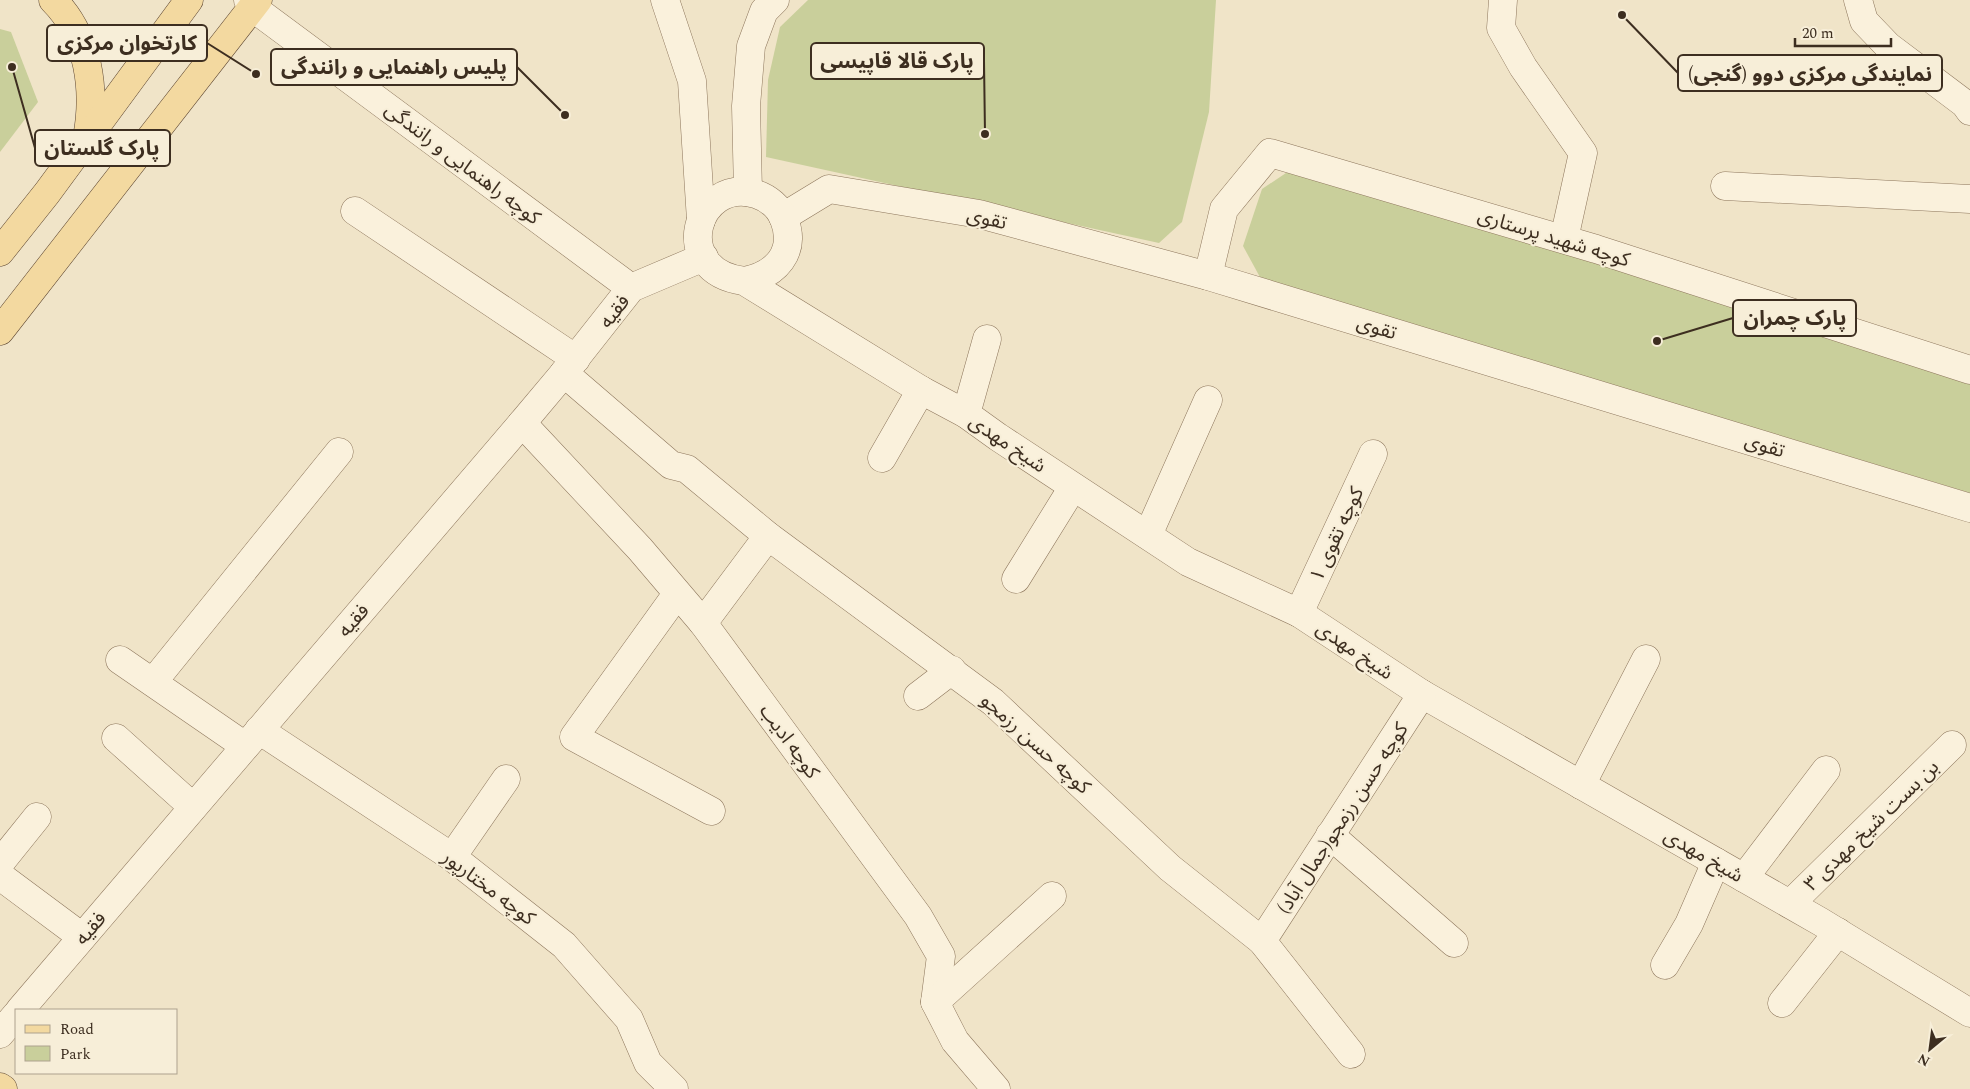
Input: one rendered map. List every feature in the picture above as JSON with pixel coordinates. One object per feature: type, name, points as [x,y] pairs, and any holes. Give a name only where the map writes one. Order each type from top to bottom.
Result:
[{"type":"main road","points":[[53,0],[66,13],[75,29],[89,71],[89,127],[87,140]]},
{"type":"main road","points":[[0,252],[87,140],[189,0]]},
{"type":"main road","points":[[0,331],[253,2]]},
{"type":"street","points":[[665,0],[692,81],[701,220],[698,234],[699,249],[705,262],[716,272],[729,279],[744,282],[759,278],[772,271],[782,260],[787,246],[788,232],[783,217],[775,205],[763,196],[748,192],[734,192],[720,198],[709,207],[701,220]]},
{"type":"street","points":[[748,192],[746,106],[752,46],[764,11],[775,0]]},
{"type":"street","points":[[1503,0],[1501,28],[1524,67],[1583,153],[1564,239]]},
{"type":"street","points":[[1858,0],[1864,21],[1888,46],[1965,104],[1970,111]]},
{"type":"street","name":"کوچه راهنمایی و رانندگی","points":[[253,2],[631,288]]},
{"type":"street","name":"کوچه شهید پرستاری","points":[[1208,276],[1224,209],[1270,153],[1564,239],[1970,370]]},
{"type":"street","points":[[1725,186],[1970,199]]},
{"type":"street","name":"تقوی","points":[[783,217],[829,189],[979,214],[1208,276],[1970,508]]},
{"type":"street","name":"کوچه حسن رزمجو","points":[[355,211],[570,366],[671,464],[687,469],[768,536],[994,702],[1170,868],[1262,941],[1350,1054]]},
{"type":"street","name":"فقیه","points":[[21,1009],[522,423],[570,366],[631,288],[704,257]]},
{"type":"street","name":"شیخ مهدی","points":[[744,282],[921,390],[966,414],[1188,562],[1298,613],[1422,694],[1790,904],[1970,1013]]},
{"type":"street","points":[[966,414],[987,339]]},
{"type":"street","points":[[882,458],[921,390]]},
{"type":"street","points":[[1148,535],[1208,400]]},
{"type":"street","name":"کوچه ادیب","points":[[522,423],[640,549],[703,623],[918,916],[940,956],[936,1002],[954,1041],[996,1089]]},
{"type":"street","points":[[152,682],[339,452]]},
{"type":"street","name":"کوچه تقوی ۱","points":[[1298,613],[1373,454]]},
{"type":"street","points":[[1016,579],[1074,487]]},
{"type":"street","points":[[703,623],[768,536]]},
{"type":"street","points":[[677,594],[574,737],[711,811]]},
{"type":"street","points":[[1581,785],[1646,659]]},
{"type":"street","name":"کوچه مختارپور","points":[[120,660],[152,682],[252,738],[452,857],[564,945],[628,1019],[648,1063],[674,1089]]},
{"type":"street","points":[[918,696],[952,670]]},
{"type":"street","name":"کوچه حسن رزمجو(جمال آباد)","points":[[1262,941],[1422,694]]},
{"type":"street","points":[[116,738],[193,807]]},
{"type":"street","name":"بن بست شیخ مهدی ۳","points":[[1790,904],[1952,745]]},
{"type":"street","points":[[1744,878],[1826,770]]},
{"type":"street","points":[[452,857],[506,779]]},
{"type":"street","points":[[0,863],[36,818]]},
{"type":"street","points":[[1330,835],[1454,943]]},
{"type":"street","points":[[1665,965],[1688,924],[1716,862]]},
{"type":"street","points":[[0,876],[82,937]]},
{"type":"street","points":[[936,1002],[1052,896]]},
{"type":"street","points":[[1782,1003],[1838,932]]},
{"type":"street","points":[[0,1034],[15,1016]]},
{"type":"green space","points":[[808,0],[1216,0],[1209,112],[1182,222],[1159,243],[766,157],[768,80],[780,27]]},
{"type":"green space","points":[[0,29],[11,32],[38,102],[0,152]]},
{"type":"green space","points":[[1289,171],[1724,300],[1970,383],[1970,493],[1261,279],[1243,246],[1262,189]]},
{"type":"place","name":"نمایندگی مرکزی دوو (گنجی)","points":[[1622,15]]},
{"type":"place","name":"پارک گلستان","points":[[12,67]]},
{"type":"place","name":"کارتخوان مرکزی","points":[[256,74]]},
{"type":"place","name":"پلیس راهنمایی و رانندگی","points":[[565,115]]},
{"type":"place","name":"پارک قالا قاپیسی","points":[[985,134]]},
{"type":"place","name":"پارک چمران","points":[[1657,341]]}]
